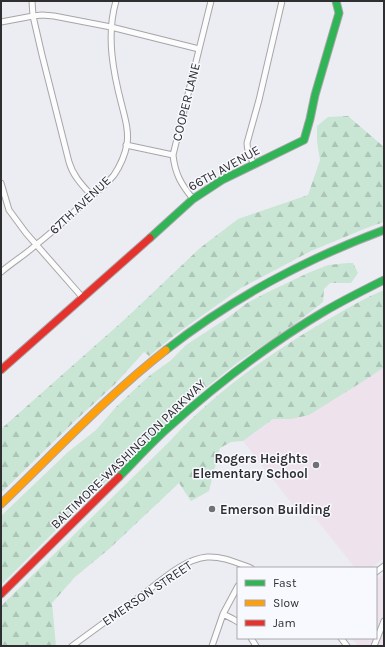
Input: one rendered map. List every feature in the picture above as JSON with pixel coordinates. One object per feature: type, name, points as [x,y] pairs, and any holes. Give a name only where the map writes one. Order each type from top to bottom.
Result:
[{"type":"main road","name":"66TH AVENUE","points":[[1,370],[193,198],[222,180],[304,140],[315,95],[339,13],[336,1]]},
{"type":"main road","points":[[1,504],[127,382],[195,328],[239,299],[294,268],[333,250],[384,230]]},
{"type":"main road","name":"BALTIMORE-WASHINGTON PARKWAY","points":[[1,594],[162,434],[219,384],[242,366],[296,329],[349,298],[384,280]]},
{"type":"street","points":[[32,1],[33,16],[71,170],[79,182],[92,196]]},
{"type":"street","name":"67TH AVENUE","points":[[1,272],[37,245],[103,187],[113,176],[119,166],[124,154],[127,137],[125,119],[113,65],[111,45],[111,27],[116,1]]},
{"type":"street","name":"COOPER LANE","points":[[193,198],[183,186],[179,178],[175,168],[173,155],[211,1]]},
{"type":"street","points":[[254,164],[248,154],[247,143],[259,100],[282,1]]},
{"type":"street","points":[[1,22],[33,16],[54,16],[111,27],[199,49]]},
{"type":"street","points":[[126,145],[173,155]]},
{"type":"street","points":[[1,183],[9,210],[82,298]]},
{"type":"street","points":[[1,210],[9,210]]},
{"type":"street","name":"EMERSON STREET","points":[[72,646],[168,576],[190,562],[207,557],[229,560],[247,567]]},
{"type":"street","points":[[212,646],[223,614],[237,588]]},
{"type":"street","points":[[223,614],[237,621]]},
{"type":"street","points":[[377,638],[384,621]]},
{"type":"shaded area","points":[[384,367],[384,558],[372,567],[354,567],[316,519],[299,513],[243,441],[273,419],[291,419],[342,394]]},
{"type":"shaded area","points":[[384,574],[384,646],[358,646],[352,639],[377,639],[377,579]]},
{"type":"green space","points":[[348,116],[384,147],[384,222],[311,251],[241,288],[176,334],[149,356],[144,352],[115,384],[1,493],[1,429],[124,320],[200,248],[238,219],[308,195],[320,160],[317,141],[317,126],[328,117]]},
{"type":"green space","points":[[353,263],[358,273],[351,283],[330,283],[324,289],[323,302],[296,323],[237,363],[192,399],[147,440],[1,585],[1,516],[68,452],[96,430],[117,406],[149,376],[170,361],[186,345],[226,319],[247,303],[308,273],[328,265]]},
{"type":"green space","points":[[384,290],[384,367],[309,415],[291,419],[273,419],[243,441],[231,442],[220,448],[209,491],[191,501],[179,483],[109,549],[75,577],[52,603],[56,646],[1,646],[1,606],[206,406],[247,372],[291,342],[353,305]]},
{"type":"traffic: fast","points":[[150,238],[193,199],[222,180],[304,140],[315,95],[339,13],[336,1]]},
{"type":"traffic: fast","points":[[166,350],[218,313],[270,281],[326,254],[384,230]]},
{"type":"traffic: fast","points":[[119,477],[168,428],[244,365],[325,311],[384,280]]},
{"type":"traffic: slow","points":[[1,504],[102,405],[166,350]]},
{"type":"traffic: jam","points":[[1,370],[150,238]]},
{"type":"traffic: jam","points":[[1,594],[119,477]]},
{"type":"place","name":"Rogers Heights Elementary School","points":[[316,465]]},
{"type":"place","name":"Emerson Building","points":[[212,509]]}]
